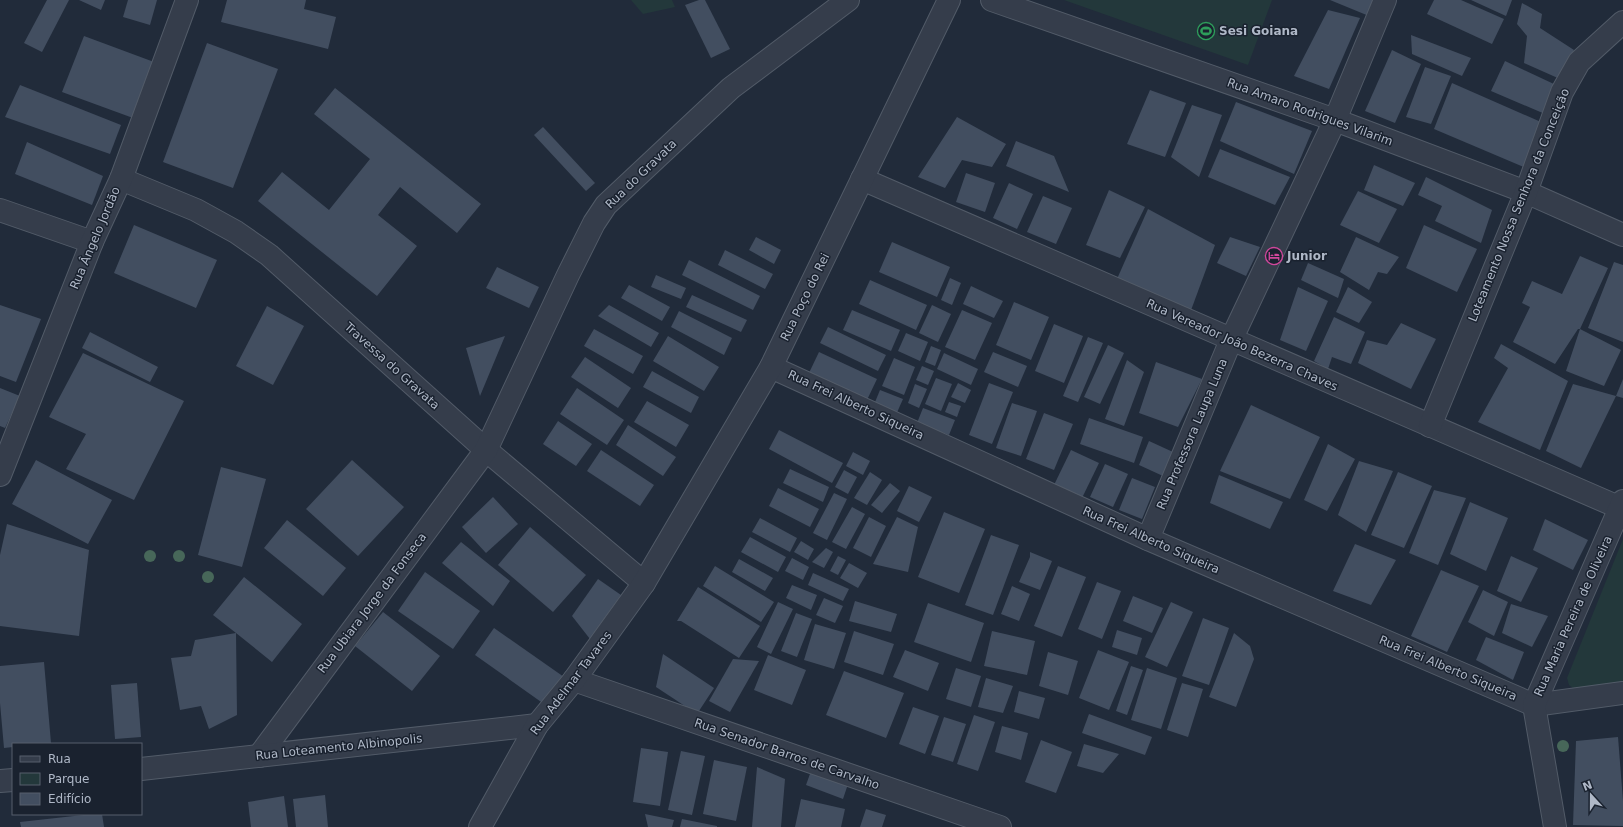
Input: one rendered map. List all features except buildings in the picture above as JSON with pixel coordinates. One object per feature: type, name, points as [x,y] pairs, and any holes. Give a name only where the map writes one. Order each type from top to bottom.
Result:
[{"type":"street","name":"Rua Ângelo Jordão","points":[[0,475],[92,242],[121,179],[187,0]]},
{"type":"street","name":"Rua do Gravata","points":[[486,450],[568,275],[594,223],[606,205],[731,88],[848,0]]},
{"type":"street","name":"Rua Poço do Rei","points":[[644,584],[771,366],[949,0]]},
{"type":"street","name":"Rua Amaro Rodrigues Vilarim","points":[[992,0],[1335,120],[1526,192],[1623,235]]},
{"type":"street","name":"Rua Professora Laupa Luna","points":[[1148,539],[1231,340],[1335,120],[1385,0]]},
{"type":"street","name":"Loteamento Nossa Senhora da Conceição","points":[[1430,426],[1526,192],[1562,92],[1579,62],[1623,22]]},
{"type":"street","name":"Travessa do Gravata","points":[[121,179],[196,210],[236,232],[269,255],[486,450],[644,584]]},
{"type":"street","name":"Rua Vereador João Bezerra Chaves","points":[[862,179],[1430,426],[1622,506]]},
{"type":"street","points":[[0,210],[92,242]]},
{"type":"street","name":"Rua Frei Alberto Siqueira","points":[[771,366],[1148,539],[1534,705]]},
{"type":"street","name":"Rua Ubiara Jorge da Fonseca","points":[[259,756],[486,450]]},
{"type":"street","name":"Rua Maria Pereira de Oliveira","points":[[1555,827],[1534,705],[1622,506]]},
{"type":"street","name":"Rua Adelmar Tavares","points":[[480,827],[536,726],[574,680],[644,584]]},
{"type":"street","name":"Rua Senador Barros de Carvalho","points":[[574,680],[1000,827]]},
{"type":"street","points":[[1534,705],[1623,694]]},
{"type":"street","name":"Rua Loteamento Albinopolis","points":[[142,768],[536,726]]},
{"type":"street","points":[[0,781],[12,780]]},
{"type":"green space","points":[[631,0],[672,0],[675,7],[643,14]]},
{"type":"green space","name":"Sesi Goiana","points":[[1064,0],[1272,0],[1248,65]]},
{"type":"green space","points":[[1623,539],[1623,684],[1574,689],[1569,685],[1567,678]]},
{"type":"place","name":"Sesi Goiana","points":[[1206,31]]},
{"type":"place","name":"Junior","points":[[1274,256]]}]
